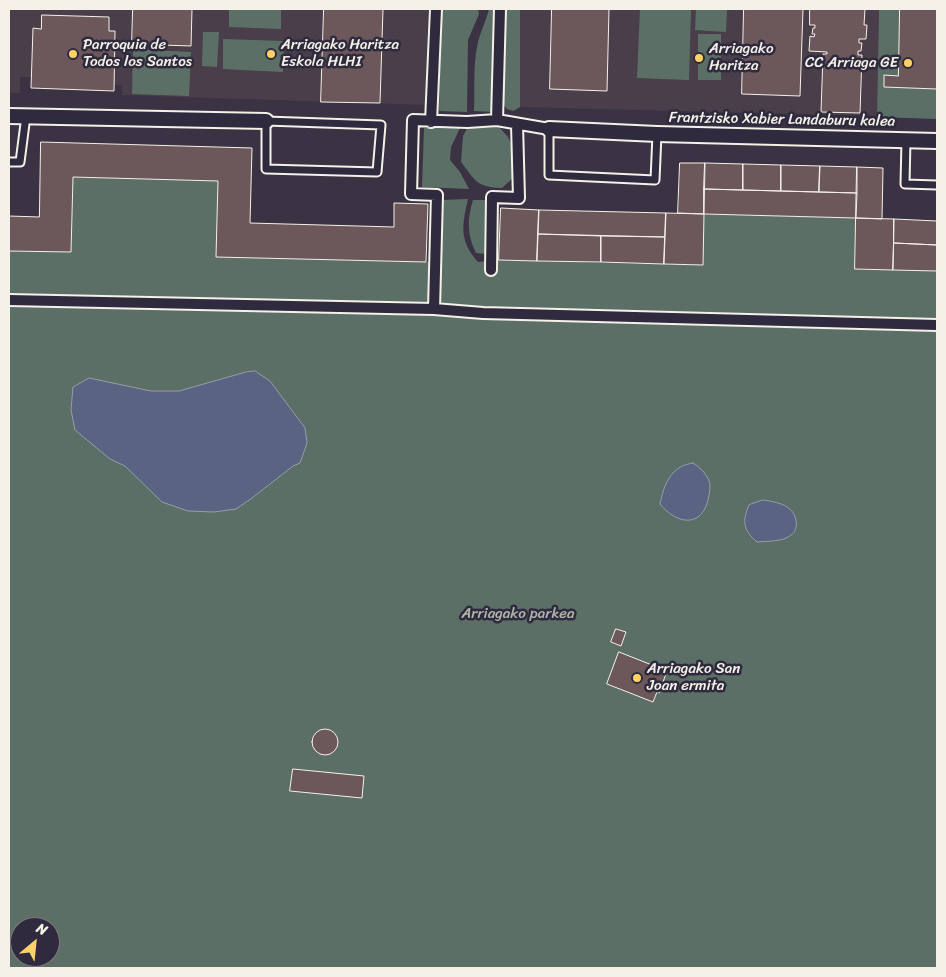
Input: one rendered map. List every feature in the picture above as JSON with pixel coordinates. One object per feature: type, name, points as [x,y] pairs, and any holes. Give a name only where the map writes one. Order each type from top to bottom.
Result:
[{"type":"street","points":[[431,122],[436,9]]},
{"type":"street","points":[[498,120],[500,9]]},
{"type":"street","points":[[9,116],[266,121]]},
{"type":"street","name":"Frantzisko Xabier Landaburu kalea","points":[[434,309],[438,195],[411,194],[413,120],[431,122],[498,120],[549,129],[657,134],[937,141]]},
{"type":"street","points":[[491,270],[492,196],[519,198],[518,124]]},
{"type":"street","points":[[9,300],[434,309],[937,325]]},
{"type":"lane","points":[[9,162],[20,162],[26,116]]},
{"type":"lane","points":[[266,121],[381,125],[378,172],[266,169],[266,121]]},
{"type":"lane","name":"Frantzisko Xabier Landaburu kalea","points":[[549,129],[549,175],[568,176],[655,180],[657,134]]},
{"type":"lane","name":"Frantzisko Xabier Landaburu kalea","points":[[906,140],[905,184],[937,186]]},
{"type":"shaded area","name":"Arriagako Haritza Eskola HLHI","points":[[9,9],[428,9],[426,105],[122,95],[122,85],[114,85],[115,31],[109,31],[109,17],[42,15],[41,29],[33,29],[31,77],[20,77],[20,93],[9,93]]},
{"type":"shaded area","name":"Arriagako Haritza","points":[[520,9],[879,9],[877,116],[520,107]]},
{"type":"green space","points":[[229,9],[281,9],[281,29],[229,27]]},
{"type":"green space","points":[[441,9],[478,9],[479,14],[468,40],[467,112],[439,111]]},
{"type":"green space","points":[[489,9],[496,9],[494,112],[474,111],[476,55],[479,37]]},
{"type":"green space","points":[[506,9],[520,9],[520,107],[513,111],[507,109],[503,104]]},
{"type":"green space","points":[[640,9],[691,9],[689,80],[637,78]]},
{"type":"green space","points":[[696,9],[727,9],[726,32],[695,30]]},
{"type":"green space","name":"CC Arriaga GE","points":[[879,9],[937,9],[937,119],[877,117]]},
{"type":"green space","points":[[203,32],[219,32],[217,67],[202,66]]},
{"type":"green space","points":[[698,34],[721,34],[721,80],[698,80]]},
{"type":"green space","points":[[223,39],[284,41],[283,72],[223,69]]},
{"type":"green space","points":[[133,49],[191,52],[189,96],[132,94]]},
{"type":"green space","points":[[469,125],[499,127],[508,137],[516,156],[514,177],[502,188],[487,186],[477,182],[461,162],[463,136]]},
{"type":"green space","points":[[461,126],[451,147],[450,160],[460,172],[469,189],[422,187],[424,128]]},
{"type":"green space","name":"Arriagako parkea","points":[[73,177],[218,181],[217,257],[437,261],[441,200],[468,199],[464,217],[465,240],[478,262],[499,260],[702,265],[704,214],[856,218],[855,269],[937,271],[937,968],[9,968],[9,251],[71,252]]},
{"type":"green space","points":[[473,200],[488,200],[487,254],[476,253],[471,240],[469,220]]},
{"type":"water","points":[[255,371],[270,381],[305,428],[307,443],[300,463],[293,466],[236,509],[214,512],[188,511],[162,502],[125,466],[110,459],[75,430],[71,410],[73,387],[89,378],[151,391],[179,391]]},
{"type":"water","points":[[693,463],[703,471],[708,479],[710,486],[709,495],[702,513],[696,518],[682,520],[675,517],[660,504],[666,483],[674,472],[685,465]]},
{"type":"water","points":[[763,500],[779,503],[792,511],[796,521],[793,534],[775,541],[757,542],[752,538],[746,529],[745,516],[749,505]]},
{"type":"building","points":[[133,9],[192,9],[191,46],[132,44]]},
{"type":"building","points":[[324,9],[383,9],[380,103],[321,102]]},
{"type":"building","points":[[552,9],[609,9],[607,91],[550,89]]},
{"type":"building","points":[[744,9],[803,9],[800,96],[742,94]]},
{"type":"building","points":[[810,9],[865,9],[864,25],[867,25],[866,39],[859,39],[859,43],[862,43],[861,51],[858,51],[858,55],[862,55],[860,113],[821,112],[823,54],[827,54],[827,52],[809,51],[810,36],[814,37],[815,34],[812,34],[815,25],[810,25]]},
{"type":"building","points":[[900,9],[937,9],[937,89],[884,87],[884,75],[898,76]]},
{"type":"building","name":"Parroquia de Todos los Santos","points":[[42,15],[109,17],[109,31],[115,31],[114,91],[31,88],[33,28],[41,29]]},
{"type":"building","points":[[41,142],[252,148],[250,223],[394,227],[394,203],[428,204],[426,262],[216,257],[218,181],[73,177],[71,252],[9,251],[9,216],[39,217]]},
{"type":"building","points":[[680,163],[705,163],[704,214],[678,213]]},
{"type":"building","points":[[705,163],[743,164],[743,190],[704,189]]},
{"type":"building","points":[[743,164],[781,165],[781,191],[743,190]]},
{"type":"building","points":[[781,165],[820,166],[819,192],[781,191]]},
{"type":"building","points":[[820,166],[857,167],[857,193],[819,192]]},
{"type":"building","points":[[857,167],[883,168],[882,219],[856,218]]},
{"type":"building","points":[[704,189],[857,193],[856,218],[704,214]]},
{"type":"building","points":[[501,208],[539,210],[537,261],[499,260]]},
{"type":"building","points":[[539,210],[666,213],[665,237],[538,234]]},
{"type":"building","points":[[666,213],[704,214],[703,265],[664,264]]},
{"type":"building","points":[[856,218],[894,219],[893,270],[855,269]]},
{"type":"building","points":[[894,219],[937,221],[937,245],[894,243]]},
{"type":"building","points":[[538,234],[601,236],[601,262],[537,261]]},
{"type":"building","points":[[601,236],[665,237],[664,264],[601,262]]},
{"type":"building","points":[[894,243],[937,245],[937,271],[893,270]]},
{"type":"building","points":[[616,629],[626,632],[621,646],[611,642]]},
{"type":"building","name":"Arriagako San Joan ermita","points":[[619,652],[667,671],[659,693],[657,692],[653,702],[607,684]]},
{"type":"building","points":[[325,729],[334,733],[338,742],[334,751],[325,755],[316,751],[312,742],[316,733]]},
{"type":"building","points":[[293,769],[364,776],[362,798],[290,791]]},
{"type":"place","name":"Parroquia de Todos los Santos","points":[[73,54]]},
{"type":"place","name":"Arriagako Haritza Eskola HLHI","points":[[271,54]]},
{"type":"place","name":"Arriagako Haritza","points":[[699,58]]},
{"type":"place","name":"CC Arriaga GE","points":[[908,63]]},
{"type":"place","name":"Arriagako San Joan ermita","points":[[637,678]]}]
